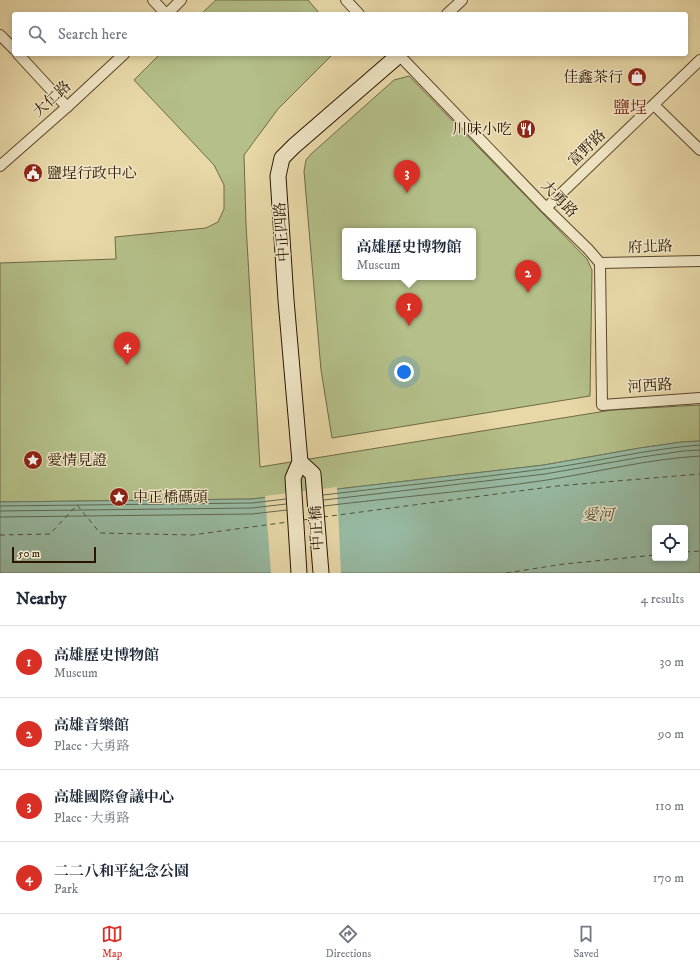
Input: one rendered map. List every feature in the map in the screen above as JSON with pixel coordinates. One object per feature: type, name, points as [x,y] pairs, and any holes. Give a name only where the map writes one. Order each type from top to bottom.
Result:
[{"type":"street","points":[[153,0],[164,12]]},
{"type":"street","points":[[168,12],[181,0]]},
{"type":"street","points":[[346,0],[357,12]]},
{"type":"street","points":[[449,12],[462,0]]},
{"type":"street","points":[[0,35],[12,47]]},
{"type":"street","points":[[20,56],[67,107]]},
{"type":"street","name":"大仁路","points":[[0,166],[122,56]]},
{"type":"street","name":"中正四路","points":[[294,487],[293,478],[300,462],[286,300],[278,176],[282,158],[397,56]]},
{"type":"street","name":"大勇路","points":[[401,56],[600,263]]},
{"type":"street","name":"富野路","points":[[546,208],[700,60]]},
{"type":"street","points":[[654,105],[700,150]]},
{"type":"street","name":"府北路","points":[[600,263],[700,261]]},
{"type":"street","name":"河西路","points":[[600,263],[602,405],[700,398]]},
{"type":"street","name":"中正橋","points":[[300,462],[313,474],[321,573]]},
{"type":"street","name":"中正橋","points":[[294,487],[299,573]]},
{"type":"shaded area","points":[[216,0],[308,0],[318,12],[203,12]]},
{"type":"shaded area","points":[[158,56],[331,56],[278,109],[244,155],[246,224],[260,467],[612,410],[700,405],[700,441],[640,448],[544,465],[252,499],[0,502],[0,263],[116,259],[115,237],[206,228],[218,222],[224,209],[224,185],[214,165],[134,80]]},
{"type":"shaded area","points":[[409,76],[587,259],[592,270],[590,396],[332,438],[321,370],[304,171],[306,160],[394,80]]},
{"type":"water","name":"愛河","points":[[700,441],[700,573],[0,573],[0,502],[252,499],[544,465],[640,448]]},
{"type":"pier","points":[[337,487],[341,573],[271,573],[265,496]]},
{"type":"ferry route","points":[[323,517],[557,486],[700,474]]},
{"type":"ferry route","points":[[0,535],[50,534],[77,505],[100,533],[192,535],[288,522]]},
{"type":"ferry route","points":[[303,520],[310,519]]},
{"type":"ferry route","points":[[688,552],[700,551]]},
{"type":"ferry route","points":[[506,573],[564,564],[652,555]]},
{"type":"place","name":"佳鑫茶行","points":[[637,77]]},
{"type":"place","name":"川味小吃","points":[[526,129]]},
{"type":"place","name":"鹽埕行政中心","points":[[33,173]]},
{"type":"place","name":"高雄國際會議中心","points":[[407,193]]},
{"type":"place","name":"高雄音樂館","points":[[528,293]]},
{"type":"place","name":"高雄歷史博物館","points":[[409,326]]},
{"type":"place","name":"二二八和平紀念公園","points":[[127,365]]},
{"type":"place","name":"愛情見證","points":[[33,460]]},
{"type":"place","name":"中正橋碼頭","points":[[119,497]]},
{"type":"district","name":"鹽埕","points":[[630,108]]}]
